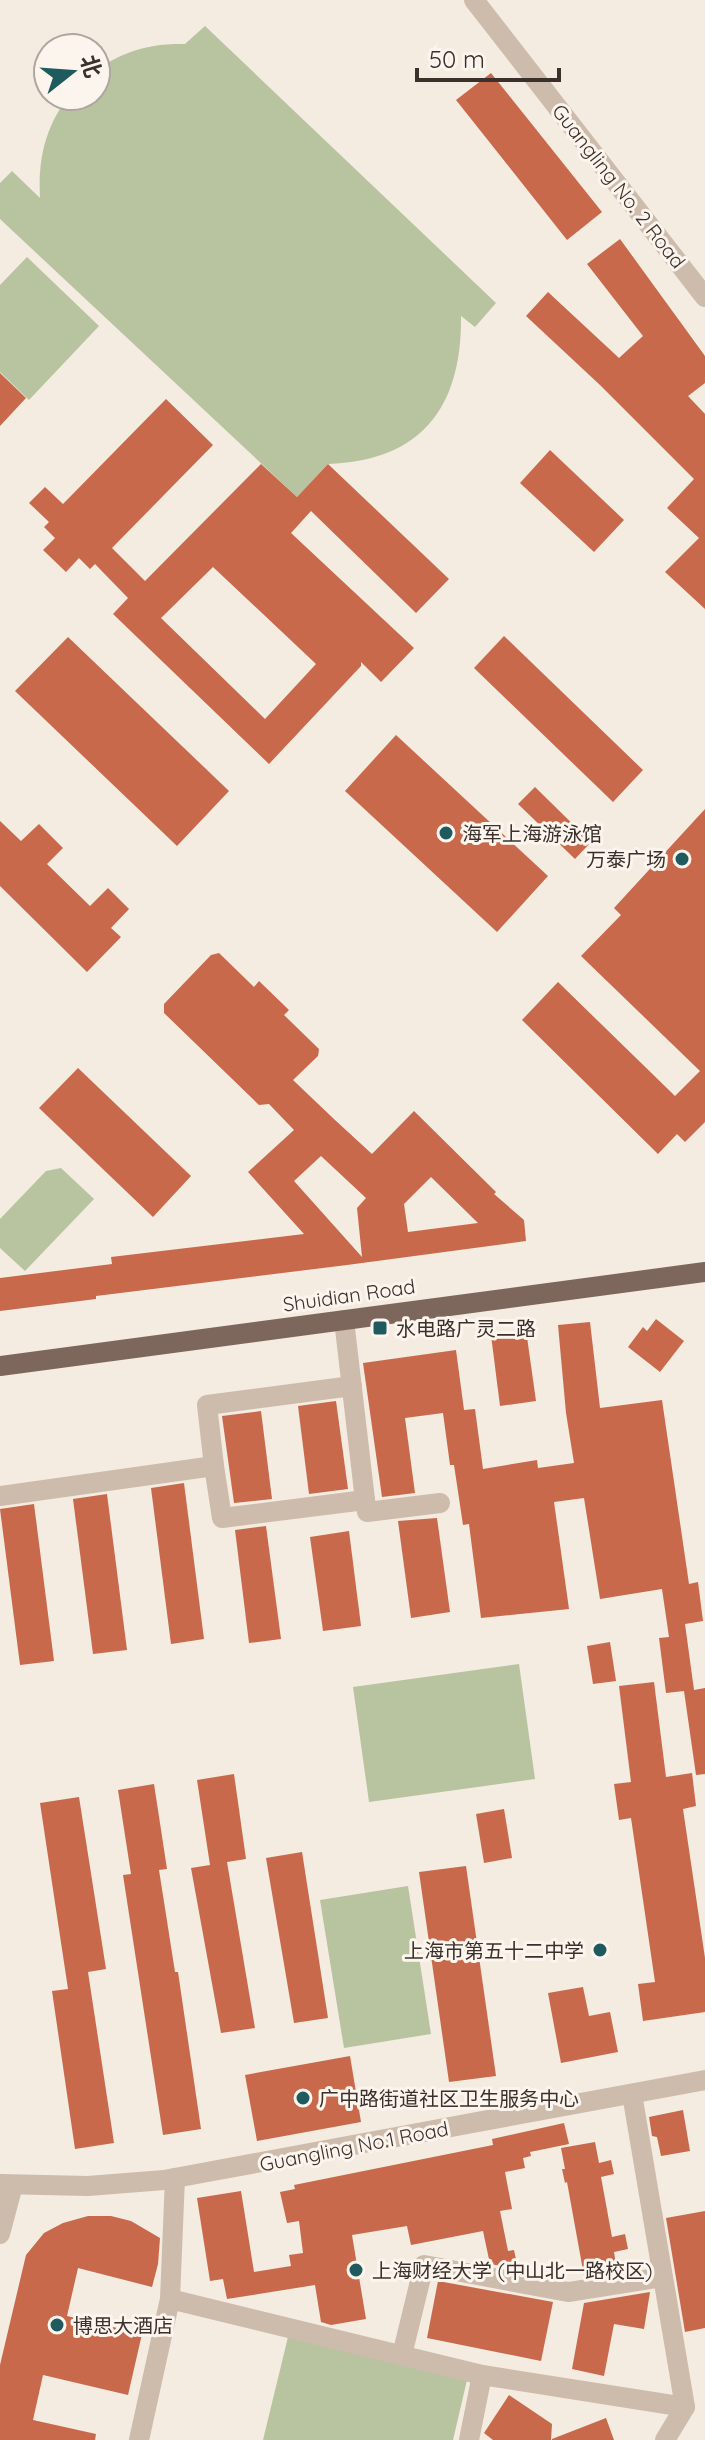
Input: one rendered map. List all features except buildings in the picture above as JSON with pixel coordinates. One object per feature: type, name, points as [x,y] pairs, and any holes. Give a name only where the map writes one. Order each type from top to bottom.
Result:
[{"type":"main road","name":"Shuidian Road","points":[[0,1366],[705,1272]]},
{"type":"street","name":"Guangling No. 2 Road","points":[[474,0],[705,297]]},
{"type":"street","points":[[344,1320],[367,1512],[440,1503]]},
{"type":"street","points":[[352,1386],[207,1405],[222,1518],[365,1500]]},
{"type":"street","points":[[0,1496],[214,1466]]},
{"type":"street","name":"Guangling No.1 Road","points":[[6,2184],[88,2186],[175,2178],[705,2080]]},
{"type":"street","points":[[632,2094],[685,2407],[665,2440]]},
{"type":"street","points":[[139,2440],[170,2299],[175,2178]]},
{"type":"street","points":[[0,2234],[6,2184]]},
{"type":"street","points":[[402,2355],[424,2265],[568,2292],[662,2277]]},
{"type":"street","points":[[170,2299],[482,2375],[685,2407]]},
{"type":"street","points":[[469,2440],[482,2375]]},
{"type":"green space","points":[[205,26],[496,303],[475,327],[461,316],[454,377],[444,402],[430,423],[412,440],[389,452],[361,461],[328,464],[297,497],[0,219],[0,183],[12,171],[40,198],[42,157],[59,112],[112,112],[112,61],[138,50],[185,44]]},
{"type":"green space","points":[[27,257],[99,326],[29,400],[0,372],[0,285]]},
{"type":"green space","points":[[61,1168],[94,1199],[25,1271],[0,1248],[0,1219],[46,1171]]},
{"type":"green space","points":[[519,1664],[535,1779],[369,1802],[353,1687]]},
{"type":"green space","points":[[408,1886],[431,2034],[344,2048],[320,1900]]},
{"type":"green space","points":[[288,2337],[467,2380],[453,2440],[263,2440]]},
{"type":"place","name":"海军上海游泳馆","points":[[446,833]]},
{"type":"place","name":"万泰广场","points":[[682,859]]},
{"type":"place","name":"水电路广灵二路","points":[[380,1328]]},
{"type":"place","name":"上海市第五十二中学","points":[[600,1950]]},
{"type":"place","name":"广中路街道社区卫生服务中心","points":[[303,2098]]},
{"type":"place","name":"上海财经大学 (中山北一路校区)","points":[[356,2270]]},
{"type":"place","name":"博思大酒店","points":[[57,2325]]}]
